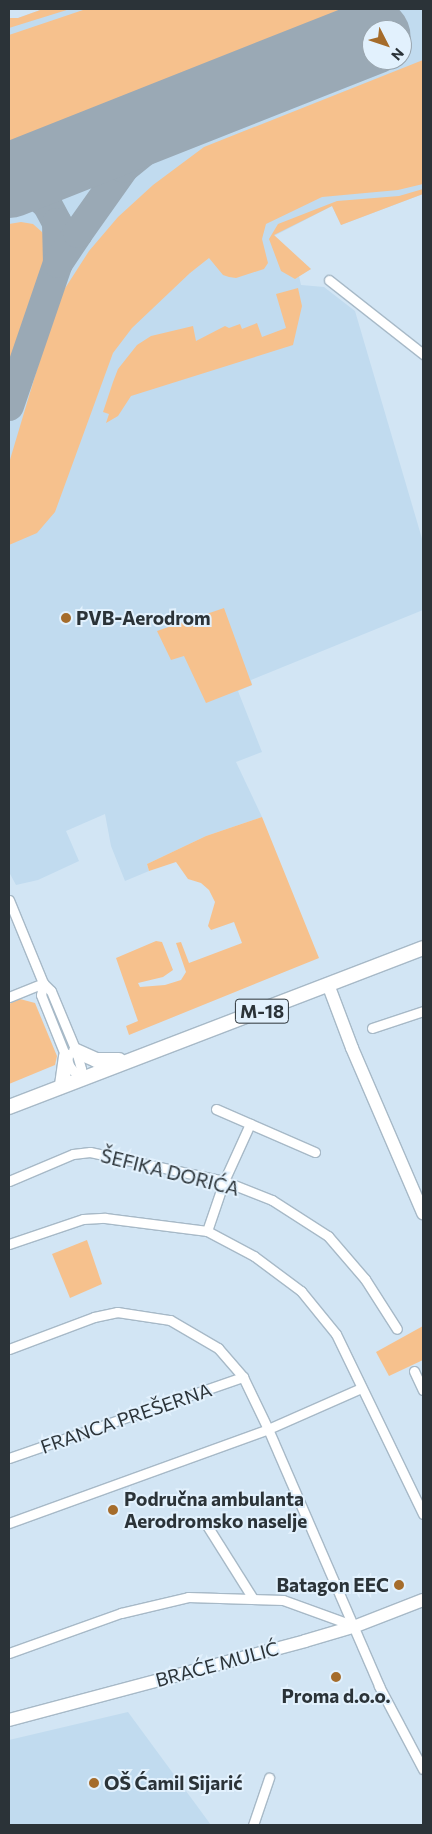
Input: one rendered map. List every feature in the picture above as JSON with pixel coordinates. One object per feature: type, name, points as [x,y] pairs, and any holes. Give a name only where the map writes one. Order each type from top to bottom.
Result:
[{"type":"main road","name":"M-18","points":[[9,1107],[80,1078],[329,986],[423,948]]},
{"type":"main road","points":[[62,1085],[71,1053],[96,1060],[128,1060]]},
{"type":"street","points":[[329,280],[423,354]]},
{"type":"street","points":[[9,900],[43,983],[41,995],[81,1069],[80,1078]]},
{"type":"street","points":[[9,997],[43,983]]},
{"type":"street","points":[[329,986],[352,1048],[423,1213]]},
{"type":"street","points":[[372,1028],[423,1011]]},
{"type":"street","points":[[216,1109],[315,1152]]},
{"type":"street","points":[[207,1231],[224,1181],[250,1124]]},
{"type":"street","name":"ŠEFIKA DORIĆA","points":[[9,1180],[73,1154],[90,1152],[224,1181],[272,1200],[328,1236],[365,1279],[396,1329]]},
{"type":"street","points":[[9,1244],[83,1219],[134,1220],[207,1231],[254,1256],[291,1282],[319,1309],[336,1334],[423,1514]]},
{"type":"street","points":[[9,1350],[94,1317],[117,1312],[150,1316],[184,1326],[218,1348],[242,1376],[268,1429],[356,1626],[379,1686],[423,1769]]},
{"type":"street","points":[[414,1371],[423,1390]]},
{"type":"street","name":"FRANCA PREŠERNA","points":[[9,1458],[242,1376]]},
{"type":"street","points":[[9,1523],[268,1429],[361,1388]]},
{"type":"street","points":[[206,1524],[252,1597]]},
{"type":"street","points":[[9,1653],[121,1613],[188,1597],[252,1597],[283,1600],[356,1626]]},
{"type":"street","name":"BRAĆE MULIĆ","points":[[9,1720],[356,1626],[423,1600]]},
{"type":"street","points":[[253,1825],[269,1778]]},
{"type":"shaded area","points":[[43,9],[423,9],[423,194],[341,225],[332,206],[274,236],[311,269],[299,276],[301,285],[324,287],[355,311],[423,542],[423,610],[251,680],[252,685],[238,691],[262,752],[236,762],[262,817],[206,836],[147,864],[149,871],[125,881],[111,846],[105,814],[66,831],[79,861],[38,880],[16,885],[9,872],[9,18],[18,18]]},
{"type":"shaded area","points":[[43,9],[70,9],[9,28],[9,18],[18,18]]},
{"type":"shaded area","points":[[86,9],[357,9],[9,146],[9,35]]},
{"type":"shaded area","points":[[423,60],[423,184],[398,190],[322,197],[266,224],[262,239],[268,263],[264,269],[236,278],[229,277],[223,275],[209,258],[190,273],[132,328],[113,353],[55,512],[37,533],[9,545],[9,463],[62,293],[89,251],[118,217],[153,185],[204,147],[398,70],[412,70],[412,64]]},
{"type":"shaded area","points":[[423,189],[423,194],[341,225],[332,206],[274,235],[311,269],[295,279],[281,271],[269,239],[278,224],[337,201],[399,196]]},
{"type":"shaded area","points":[[21,222],[33,224],[42,232],[46,242],[46,255],[9,363],[9,224]]},
{"type":"shaded area","points":[[298,288],[302,306],[293,345],[131,396],[118,416],[106,423],[109,414],[103,412],[118,369],[137,345],[151,336],[193,326],[196,341],[225,326],[229,328],[240,324],[242,329],[257,323],[262,337],[286,328],[276,294]]},
{"type":"shaded area","points":[[224,608],[252,685],[206,703],[184,656],[171,660],[157,631]]},
{"type":"shaded area","points":[[262,817],[319,958],[129,1035],[126,1026],[138,1021],[116,958],[156,941],[162,942],[173,970],[163,977],[138,983],[140,987],[165,985],[181,980],[186,972],[176,943],[181,942],[189,963],[242,943],[234,922],[211,930],[208,926],[215,902],[209,890],[201,883],[188,879],[176,862],[149,871],[147,864],[206,836]]},
{"type":"shaded area","points":[[20,999],[35,1003],[57,1056],[55,1065],[9,1084],[9,1004]]},
{"type":"shaded area","points":[[87,1240],[102,1284],[70,1298],[52,1254]]},
{"type":"shaded area","points":[[423,1326],[423,1360],[389,1376],[376,1352]]},
{"type":"shaded area","name":"OŠ Ćamil Sijarić","points":[[128,1712],[211,1825],[9,1825],[9,1740]]},
{"type":"taxiway","points":[[9,406],[58,263],[124,168],[205,102]]},
{"type":"taxiway","points":[[9,186],[33,192],[47,204],[57,223],[58,263]]},
{"type":"runway","points":[[9,180],[362,40]]},
{"type":"place","name":"PVB-Aerodrom","points":[[66,618]]},
{"type":"place","name":"Područna ambulanta Aerodromsko naselje","points":[[113,1510]]},
{"type":"place","name":"Batagon EEC","points":[[399,1585]]},
{"type":"place","name":"Proma d.o.o.","points":[[336,1677]]},
{"type":"place","name":"OŠ Ćamil Sijarić","points":[[94,1783]]}]
